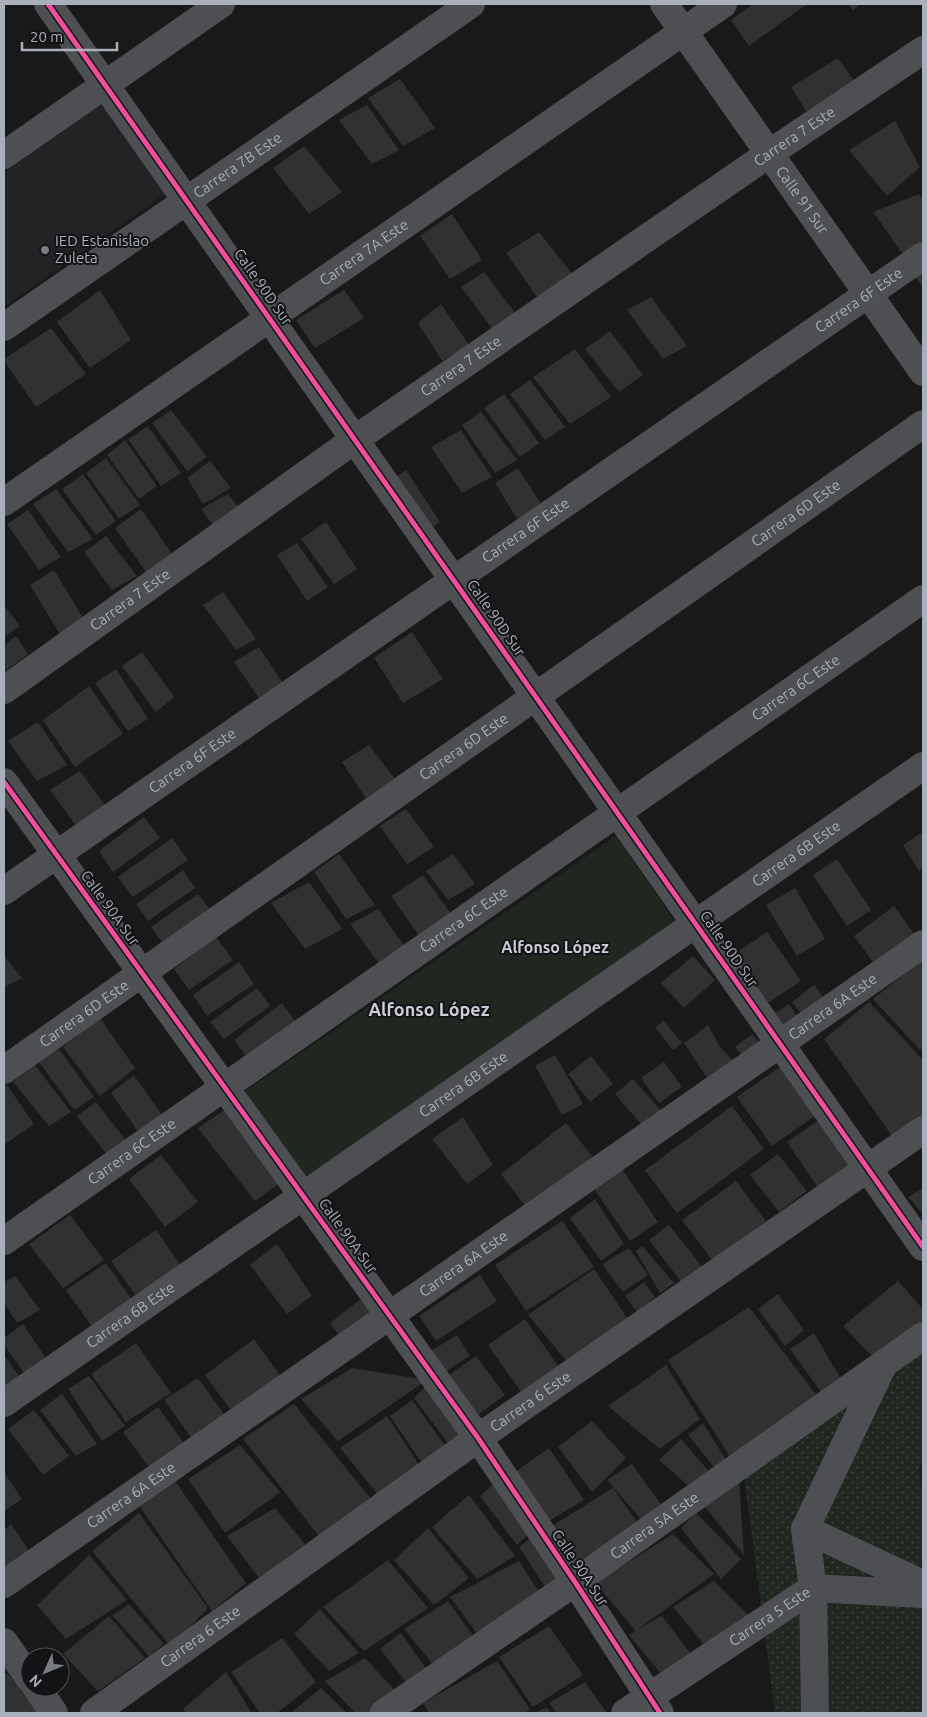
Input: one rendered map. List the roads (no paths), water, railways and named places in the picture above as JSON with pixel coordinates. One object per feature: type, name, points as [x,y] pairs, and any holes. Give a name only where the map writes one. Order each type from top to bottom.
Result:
[{"type":"street","name":"Calle 90D Sur","points":[[48,4],[923,1247]]},
{"type":"street","points":[[4,155],[221,4]]},
{"type":"street","name":"Carrera 7B Este","points":[[4,327],[471,4]]},
{"type":"street","name":"Calle 91 Sur","points":[[664,4],[923,372]]},
{"type":"street","name":"Carrera 7A Este","points":[[4,502],[723,4]]},
{"type":"street","name":"Carrera 7 Este","points":[[4,690],[354,440],[770,153],[923,50]]},
{"type":"street","name":"Carrera 6F Este","points":[[4,890],[923,256]]},
{"type":"street","name":"Carrera 6D Este","points":[[4,1070],[923,424]]},
{"type":"street","name":"Carrera 6C Este","points":[[4,1241],[923,599]]},
{"type":"street","name":"Carrera 6B Este","points":[[4,1403],[923,766]]},
{"type":"street","name":"Calle 90A Sur","points":[[4,782],[478,1438],[575,1582],[654,1705]]},
{"type":"street","name":"Carrera 6A Este","points":[[4,1584],[923,944]]},
{"type":"street","name":"Carrera 6 Este","points":[[94,1713],[478,1438],[923,1130]]},
{"type":"street","name":"Carrera 5A Este","points":[[384,1713],[575,1582],[923,1336]]},
{"type":"street","points":[[883,1364],[805,1528],[923,1584]]},
{"type":"street","name":"Carrera 5 Este","points":[[625,1713],[654,1705],[813,1588],[805,1528]]},
{"type":"street","points":[[815,1713],[813,1588],[923,1594]]},
{"type":"street","points":[[4,1642],[20,1665]]},
{"type":"street","points":[[43,1697],[54,1713]]},
{"type":"place","name":"IED Estanislao Zuleta","points":[[45,250]]},
{"type":"district","name":"Alfonso López","points":[[555,947]]},
{"type":"district","name":"Alfonso López","points":[[429,1010]]}]
